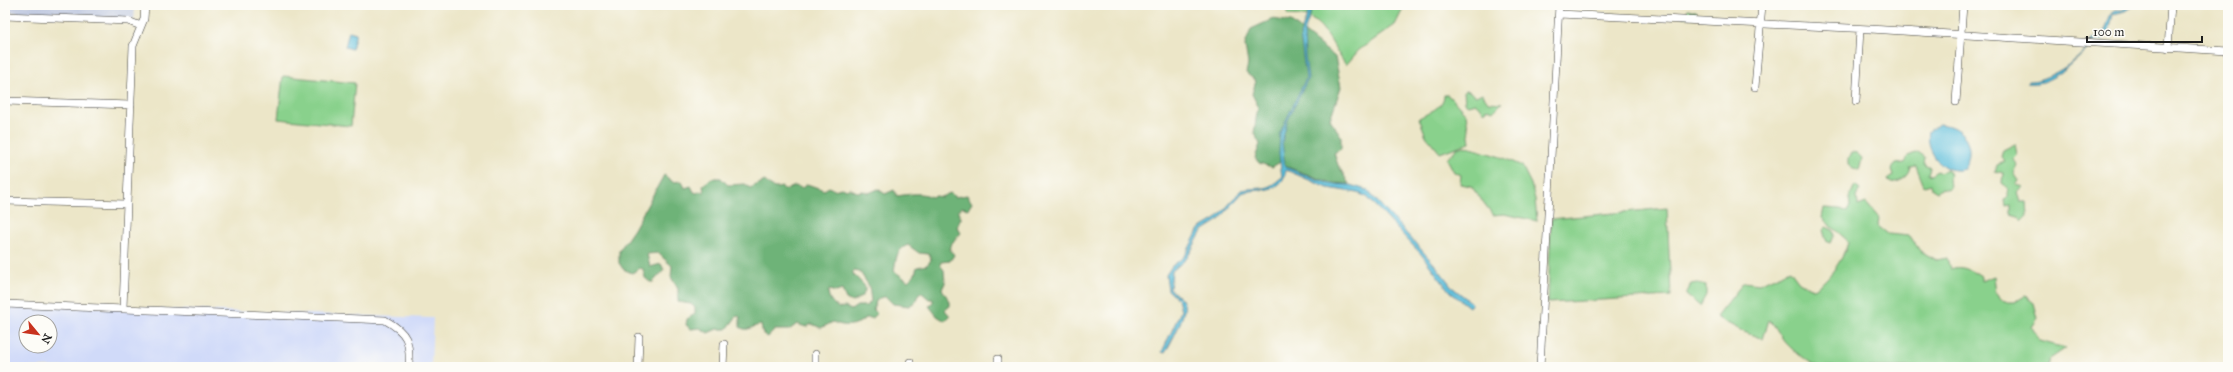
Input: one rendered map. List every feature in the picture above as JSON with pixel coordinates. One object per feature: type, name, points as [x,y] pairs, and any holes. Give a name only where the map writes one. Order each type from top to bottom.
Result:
[{"type":"street","points":[[123,308],[133,46],[141,26],[145,5]]},
{"type":"street","points":[[1540,367],[1559,5]]},
{"type":"street","points":[[1755,87],[1762,5]]},
{"type":"street","points":[[1956,102],[1963,5]]},
{"type":"street","points":[[2168,48],[2171,5]]},
{"type":"street","points":[[1559,14],[1860,29],[2228,51]]},
{"type":"street","points":[[5,16],[128,21],[141,26]]},
{"type":"street","points":[[1856,101],[1860,29]]},
{"type":"street","points":[[5,101],[131,105]]},
{"type":"street","points":[[5,202],[127,204]]},
{"type":"street","points":[[5,304],[385,320],[396,326],[407,337],[410,350],[409,367]]},
{"type":"street","points":[[638,337],[638,367]]},
{"type":"street","points":[[723,367],[724,344]]},
{"type":"street","points":[[815,367],[816,354]]},
{"type":"shaded area","points":[[5,5],[135,5],[134,20],[5,12]]},
{"type":"shaded area","points":[[5,304],[433,318],[431,367],[5,367]]},
{"type":"green space","points":[[1288,5],[1405,5],[1395,25],[1359,50],[1346,65],[1325,31],[1314,20],[1302,16],[1288,15],[1286,11]]},
{"type":"green space","points":[[1688,9],[1696,11],[1697,17],[1683,17]]},
{"type":"green space","points":[[1273,19],[1291,22],[1335,57],[1341,87],[1330,119],[1341,136],[1341,149],[1334,153],[1338,165],[1349,184],[1331,183],[1287,167],[1282,161],[1272,167],[1259,163],[1255,158],[1260,144],[1254,133],[1258,106],[1252,94],[1256,81],[1246,73],[1248,64],[1245,45],[1251,29]]},
{"type":"green space","points":[[283,76],[355,83],[351,126],[278,119]]},
{"type":"green space","points":[[1467,90],[1476,96],[1482,93],[1488,102],[1502,103],[1494,111],[1487,109],[1485,112],[1475,103],[1468,105],[1465,103],[1464,91]]},
{"type":"green space","points":[[1444,95],[1448,95],[1466,114],[1470,142],[1440,153],[1426,136],[1419,118],[1431,112],[1438,106]]},
{"type":"green space","points":[[2015,144],[2017,155],[2013,159],[2018,165],[2014,173],[2019,181],[2016,185],[2024,187],[2017,193],[2020,202],[2027,202],[2028,216],[2023,221],[2018,216],[2011,214],[2011,205],[2006,206],[2005,199],[2009,195],[2007,194],[2008,188],[2002,183],[2003,173],[1995,171],[1997,165],[2005,162],[2001,157],[2003,150]]},
{"type":"green space","points":[[1464,146],[1504,158],[1522,166],[1531,184],[1535,199],[1537,221],[1504,214],[1493,215],[1471,186],[1460,184],[1461,175],[1454,172],[1447,159],[1457,148]]},
{"type":"green space","points":[[1851,152],[1857,153],[1862,158],[1859,170],[1853,169],[1848,165],[1848,158]]},
{"type":"green space","points":[[1918,152],[1925,157],[1924,164],[1930,167],[1928,174],[1931,175],[1937,171],[1940,173],[1947,169],[1950,175],[1950,188],[1948,190],[1941,189],[1937,192],[1932,189],[1931,184],[1924,186],[1916,166],[1911,167],[1906,177],[1903,179],[1896,182],[1889,182],[1888,179],[1893,176],[1891,170],[1896,164],[1905,163],[1908,156]]},
{"type":"green space","points":[[664,175],[673,182],[682,181],[685,188],[691,186],[694,192],[697,193],[701,191],[704,193],[703,185],[712,178],[721,178],[728,185],[745,184],[750,188],[765,181],[772,187],[781,187],[786,190],[795,186],[802,188],[807,184],[824,190],[829,187],[834,190],[841,188],[847,190],[849,188],[857,192],[863,191],[869,193],[878,189],[885,194],[894,190],[897,196],[920,194],[941,197],[950,193],[955,197],[967,195],[972,203],[968,209],[962,207],[958,212],[961,218],[957,227],[961,233],[952,243],[950,249],[954,255],[950,261],[941,262],[940,265],[944,270],[945,283],[942,289],[950,302],[950,306],[945,310],[950,316],[945,321],[937,316],[929,306],[933,302],[933,299],[929,299],[922,293],[919,293],[915,302],[909,306],[893,304],[886,297],[881,297],[876,302],[873,309],[877,313],[872,318],[865,318],[854,325],[841,325],[833,322],[821,328],[812,324],[806,327],[797,324],[789,330],[775,330],[768,337],[763,334],[761,325],[748,329],[743,329],[740,327],[740,317],[737,316],[727,329],[717,329],[708,333],[700,328],[691,329],[686,325],[687,319],[695,314],[695,308],[691,304],[678,302],[678,289],[671,277],[672,266],[658,253],[647,254],[650,267],[661,264],[664,270],[653,282],[650,282],[645,278],[643,269],[640,268],[632,273],[623,269],[619,263],[619,251],[634,229]],"holes":[[[908,245],[919,253],[929,254],[931,260],[927,265],[917,267],[915,274],[908,281],[894,271],[899,252]],[[853,271],[860,272],[869,286],[871,301],[866,306],[857,306],[851,310],[845,307],[839,308],[830,298],[828,293],[829,290],[836,292],[842,290],[846,299],[852,302],[864,294],[864,285],[853,274]]]},
{"type":"green space","points":[[1855,185],[1860,189],[1857,195],[1858,206],[1866,203],[1879,218],[1878,226],[1888,234],[1910,236],[1920,251],[1937,260],[1947,258],[1950,269],[1966,269],[1981,277],[1981,281],[1994,276],[1996,293],[2004,302],[2015,302],[2025,296],[2034,303],[2038,318],[2032,327],[2039,341],[2066,348],[2050,359],[2048,367],[1819,367],[1804,358],[1789,346],[1769,320],[1763,339],[1744,332],[1716,317],[1744,282],[1759,284],[1790,270],[1799,282],[1813,289],[1824,281],[1840,261],[1848,241],[1822,218],[1824,208],[1841,209],[1847,212],[1850,206],[1849,198]]},
{"type":"green space","points":[[1667,208],[1671,296],[1548,303],[1551,219]]},
{"type":"green space","points":[[1826,227],[1833,230],[1834,236],[1831,242],[1826,240],[1823,230]]},
{"type":"green space","points":[[1697,283],[1706,285],[1706,295],[1700,306],[1686,295],[1691,284]]},
{"type":"water","points":[[1311,5],[1314,5],[1304,32],[1308,78],[1287,122],[1282,142],[1285,167],[1330,184],[1350,185],[1367,190],[1436,266],[1453,288],[1472,303],[1469,307],[1450,292],[1421,254],[1367,197],[1358,193],[1328,188],[1286,170],[1284,178],[1280,184],[1268,189],[1242,193],[1218,221],[1202,231],[1187,258],[1172,271],[1170,288],[1182,299],[1184,309],[1181,322],[1174,336],[1165,353],[1162,352],[1181,311],[1178,299],[1168,290],[1166,275],[1172,266],[1185,256],[1199,229],[1216,219],[1242,190],[1267,187],[1282,177],[1279,154],[1280,133],[1306,78],[1300,35]]},
{"type":"water","points":[[2135,5],[2126,11],[2113,14],[2109,31],[2104,39],[2090,42],[2094,38],[2103,36],[2110,16],[2115,10],[2123,10]]},
{"type":"water","points":[[349,31],[356,33],[352,49],[345,47]]},
{"type":"water","points":[[2088,45],[2091,46],[2069,66],[2053,77],[2036,83],[2027,83],[2028,81],[2035,81],[2043,78],[2070,64],[2084,51]]},
{"type":"water","points":[[1939,124],[1955,129],[1966,139],[1969,153],[1968,161],[1964,169],[1949,169],[1937,160],[1933,153],[1928,138],[1929,131]]}]
